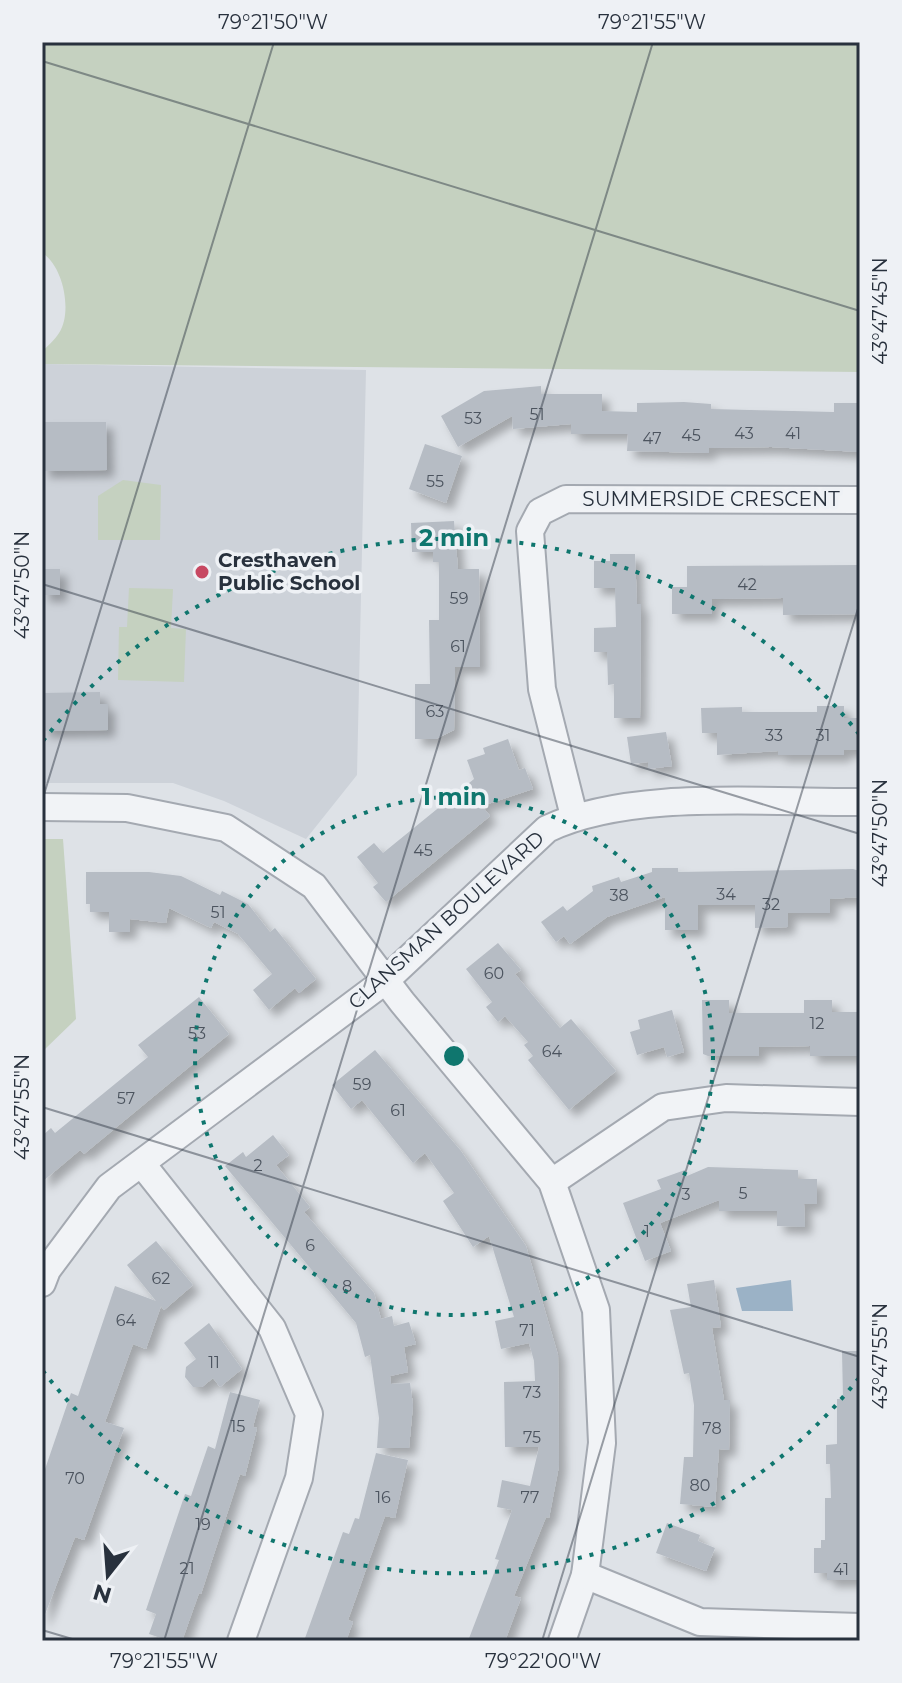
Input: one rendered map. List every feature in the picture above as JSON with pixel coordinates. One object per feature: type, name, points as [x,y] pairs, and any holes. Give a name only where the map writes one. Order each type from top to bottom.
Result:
[{"type":"street","name":"SUMMERSIDE CRESCENT","points":[[574,816],[542,689],[530,531],[540,512],[566,499],[860,500]]},
{"type":"street","name":"CLANSMAN BOULEVARD","points":[[42,1283],[47,1270],[109,1187],[386,980],[547,829],[574,816],[634,804],[860,802]]},
{"type":"street","points":[[42,807],[127,808],[226,828],[314,886],[386,980],[552,1182],[596,1310],[602,1443],[585,1575],[562,1641]]},
{"type":"street","points":[[552,1182],[663,1107],[726,1098],[860,1102]]},
{"type":"street","points":[[142,1164],[272,1328],[309,1414],[299,1478],[241,1641]]},
{"type":"street","points":[[585,1575],[700,1622],[860,1627]]},
{"type":"shaded area","name":"Cresthaven Public School","points":[[42,364],[366,370],[357,775],[306,839],[224,801],[173,783],[42,783]]},
{"type":"green space","points":[[42,42],[860,42],[860,372],[42,364],[42,352],[63,324],[65,302],[60,278],[42,253]]},
{"type":"green space","points":[[123,480],[161,485],[160,540],[98,540],[98,496]]},
{"type":"green space","points":[[129,588],[173,589],[171,628],[186,629],[184,682],[118,680],[119,627],[127,627]]},
{"type":"green space","points":[[42,839],[63,839],[76,1019],[42,1052]]},
{"type":"water","points":[[791,1280],[793,1311],[742,1311],[736,1288]]},
{"type":"building","points":[[541,386],[541,394],[602,394],[602,411],[637,412],[637,403],[684,402],[711,404],[711,409],[834,412],[834,403],[860,403],[860,452],[771,447],[709,448],[709,453],[627,451],[628,434],[571,434],[571,424],[513,429],[512,416],[458,447],[441,416],[484,391]]},
{"type":"building","points":[[42,422],[106,422],[107,470],[42,471]]},
{"type":"building","points":[[425,444],[462,456],[446,503],[409,489]]},
{"type":"building","points":[[454,521],[458,569],[479,569],[480,667],[455,667],[454,730],[436,739],[415,739],[415,684],[430,684],[429,620],[439,620],[439,562],[433,562],[433,552],[412,552],[411,523]]},
{"type":"building","points":[[610,554],[635,554],[637,604],[641,604],[640,718],[614,718],[614,684],[608,685],[607,652],[594,652],[594,628],[616,627],[615,588],[594,588],[594,561],[610,561]]},
{"type":"building","points":[[860,565],[860,614],[783,615],[783,598],[712,599],[712,614],[672,614],[672,587],[687,587],[687,566]]},
{"type":"building","points":[[42,569],[60,569],[60,595],[42,595]]},
{"type":"building","points":[[100,692],[100,704],[108,704],[108,730],[42,731],[42,693]]},
{"type":"building","points":[[817,706],[844,706],[844,718],[860,718],[860,750],[844,750],[844,755],[778,755],[778,751],[717,755],[717,733],[702,733],[701,708],[742,707],[742,712],[817,712]]},
{"type":"building","points":[[666,732],[672,766],[648,769],[648,762],[631,764],[627,737]]},
{"type":"building","points":[[508,739],[519,770],[525,768],[533,789],[482,806],[490,816],[386,902],[373,887],[378,883],[357,857],[374,843],[383,853],[474,779],[467,760],[485,754],[483,748]]},
{"type":"building","points":[[652,868],[678,868],[678,872],[853,869],[860,871],[860,897],[830,899],[830,913],[788,913],[788,927],[755,928],[755,905],[698,905],[698,930],[665,930],[665,897],[607,917],[570,944],[564,936],[556,942],[541,922],[563,906],[567,911],[593,891],[592,886],[619,877],[621,882],[652,872]]},
{"type":"building","points":[[86,872],[149,872],[181,876],[220,895],[222,891],[248,904],[270,932],[275,928],[316,979],[299,993],[295,988],[269,1010],[253,990],[272,974],[238,934],[214,922],[211,928],[169,908],[166,923],[130,919],[130,932],[109,932],[109,912],[90,912],[90,904],[86,904]]},
{"type":"building","points":[[498,943],[521,970],[515,974],[560,1028],[571,1019],[616,1071],[569,1110],[528,1060],[533,1056],[524,1045],[528,1042],[505,1016],[498,1022],[486,1007],[492,1002],[466,969]]},
{"type":"building","points":[[199,997],[229,1034],[84,1154],[80,1150],[42,1182],[42,1136],[51,1128],[55,1133],[148,1057],[138,1045]]},
{"type":"building","points":[[702,1000],[729,1000],[729,1013],[804,1013],[804,1000],[832,1000],[832,1012],[860,1012],[860,1056],[810,1056],[810,1046],[759,1047],[759,1056],[708,1056],[703,1054]]},
{"type":"building","points":[[672,1010],[684,1052],[667,1057],[664,1047],[637,1055],[630,1032],[640,1029],[638,1020]]},
{"type":"building","points":[[375,1050],[461,1151],[526,1246],[558,1355],[559,1466],[549,1518],[546,1517],[514,1596],[521,1598],[505,1641],[468,1641],[499,1560],[495,1559],[512,1510],[497,1507],[502,1480],[530,1486],[539,1447],[505,1447],[504,1382],[535,1381],[534,1361],[529,1343],[501,1349],[495,1321],[514,1317],[489,1236],[473,1247],[443,1201],[454,1193],[425,1153],[413,1163],[362,1100],[351,1109],[332,1085]]},
{"type":"building","points":[[273,1135],[289,1155],[276,1165],[310,1207],[304,1212],[374,1293],[381,1319],[392,1316],[394,1326],[409,1322],[416,1344],[404,1347],[408,1372],[390,1376],[391,1384],[410,1383],[413,1405],[409,1448],[377,1448],[379,1418],[370,1355],[365,1357],[356,1323],[225,1166],[243,1152],[246,1157]]},
{"type":"building","points":[[708,1167],[798,1170],[798,1179],[817,1179],[817,1204],[804,1204],[805,1227],[777,1226],[777,1211],[719,1211],[719,1200],[660,1223],[671,1251],[645,1261],[623,1203],[661,1189],[657,1180],[685,1170],[687,1176]]},
{"type":"building","points":[[156,1241],[193,1285],[164,1310],[161,1306],[146,1349],[133,1344],[105,1422],[124,1428],[84,1540],[75,1537],[42,1622],[42,1478],[71,1393],[78,1396],[115,1286],[156,1301],[127,1265]]},
{"type":"building","points":[[714,1280],[721,1327],[712,1328],[724,1400],[730,1400],[729,1450],[719,1449],[715,1507],[680,1504],[684,1457],[693,1457],[694,1405],[689,1373],[684,1374],[670,1310],[691,1307],[687,1284]]},
{"type":"building","points":[[209,1323],[242,1369],[220,1387],[213,1378],[202,1387],[193,1387],[185,1377],[186,1367],[196,1359],[184,1343]]},
{"type":"building","points":[[842,1351],[860,1351],[860,1580],[827,1580],[827,1573],[814,1573],[814,1548],[821,1548],[821,1540],[825,1540],[825,1498],[831,1498],[826,1445],[837,1444],[837,1399],[843,1399]]},
{"type":"building","points":[[230,1392],[260,1400],[253,1427],[257,1428],[245,1476],[240,1474],[201,1594],[182,1641],[170,1641],[149,1634],[156,1614],[146,1610],[185,1494],[191,1496],[208,1446],[215,1449]]},
{"type":"building","points":[[376,1453],[408,1460],[395,1518],[385,1516],[348,1620],[353,1622],[346,1641],[304,1641],[343,1532],[349,1534],[355,1518],[359,1519]]},
{"type":"building","points":[[667,1523],[700,1535],[698,1541],[715,1548],[706,1571],[656,1553]]},
{"type":"place","name":"Cresthaven Public School","points":[[202,572]]}]
